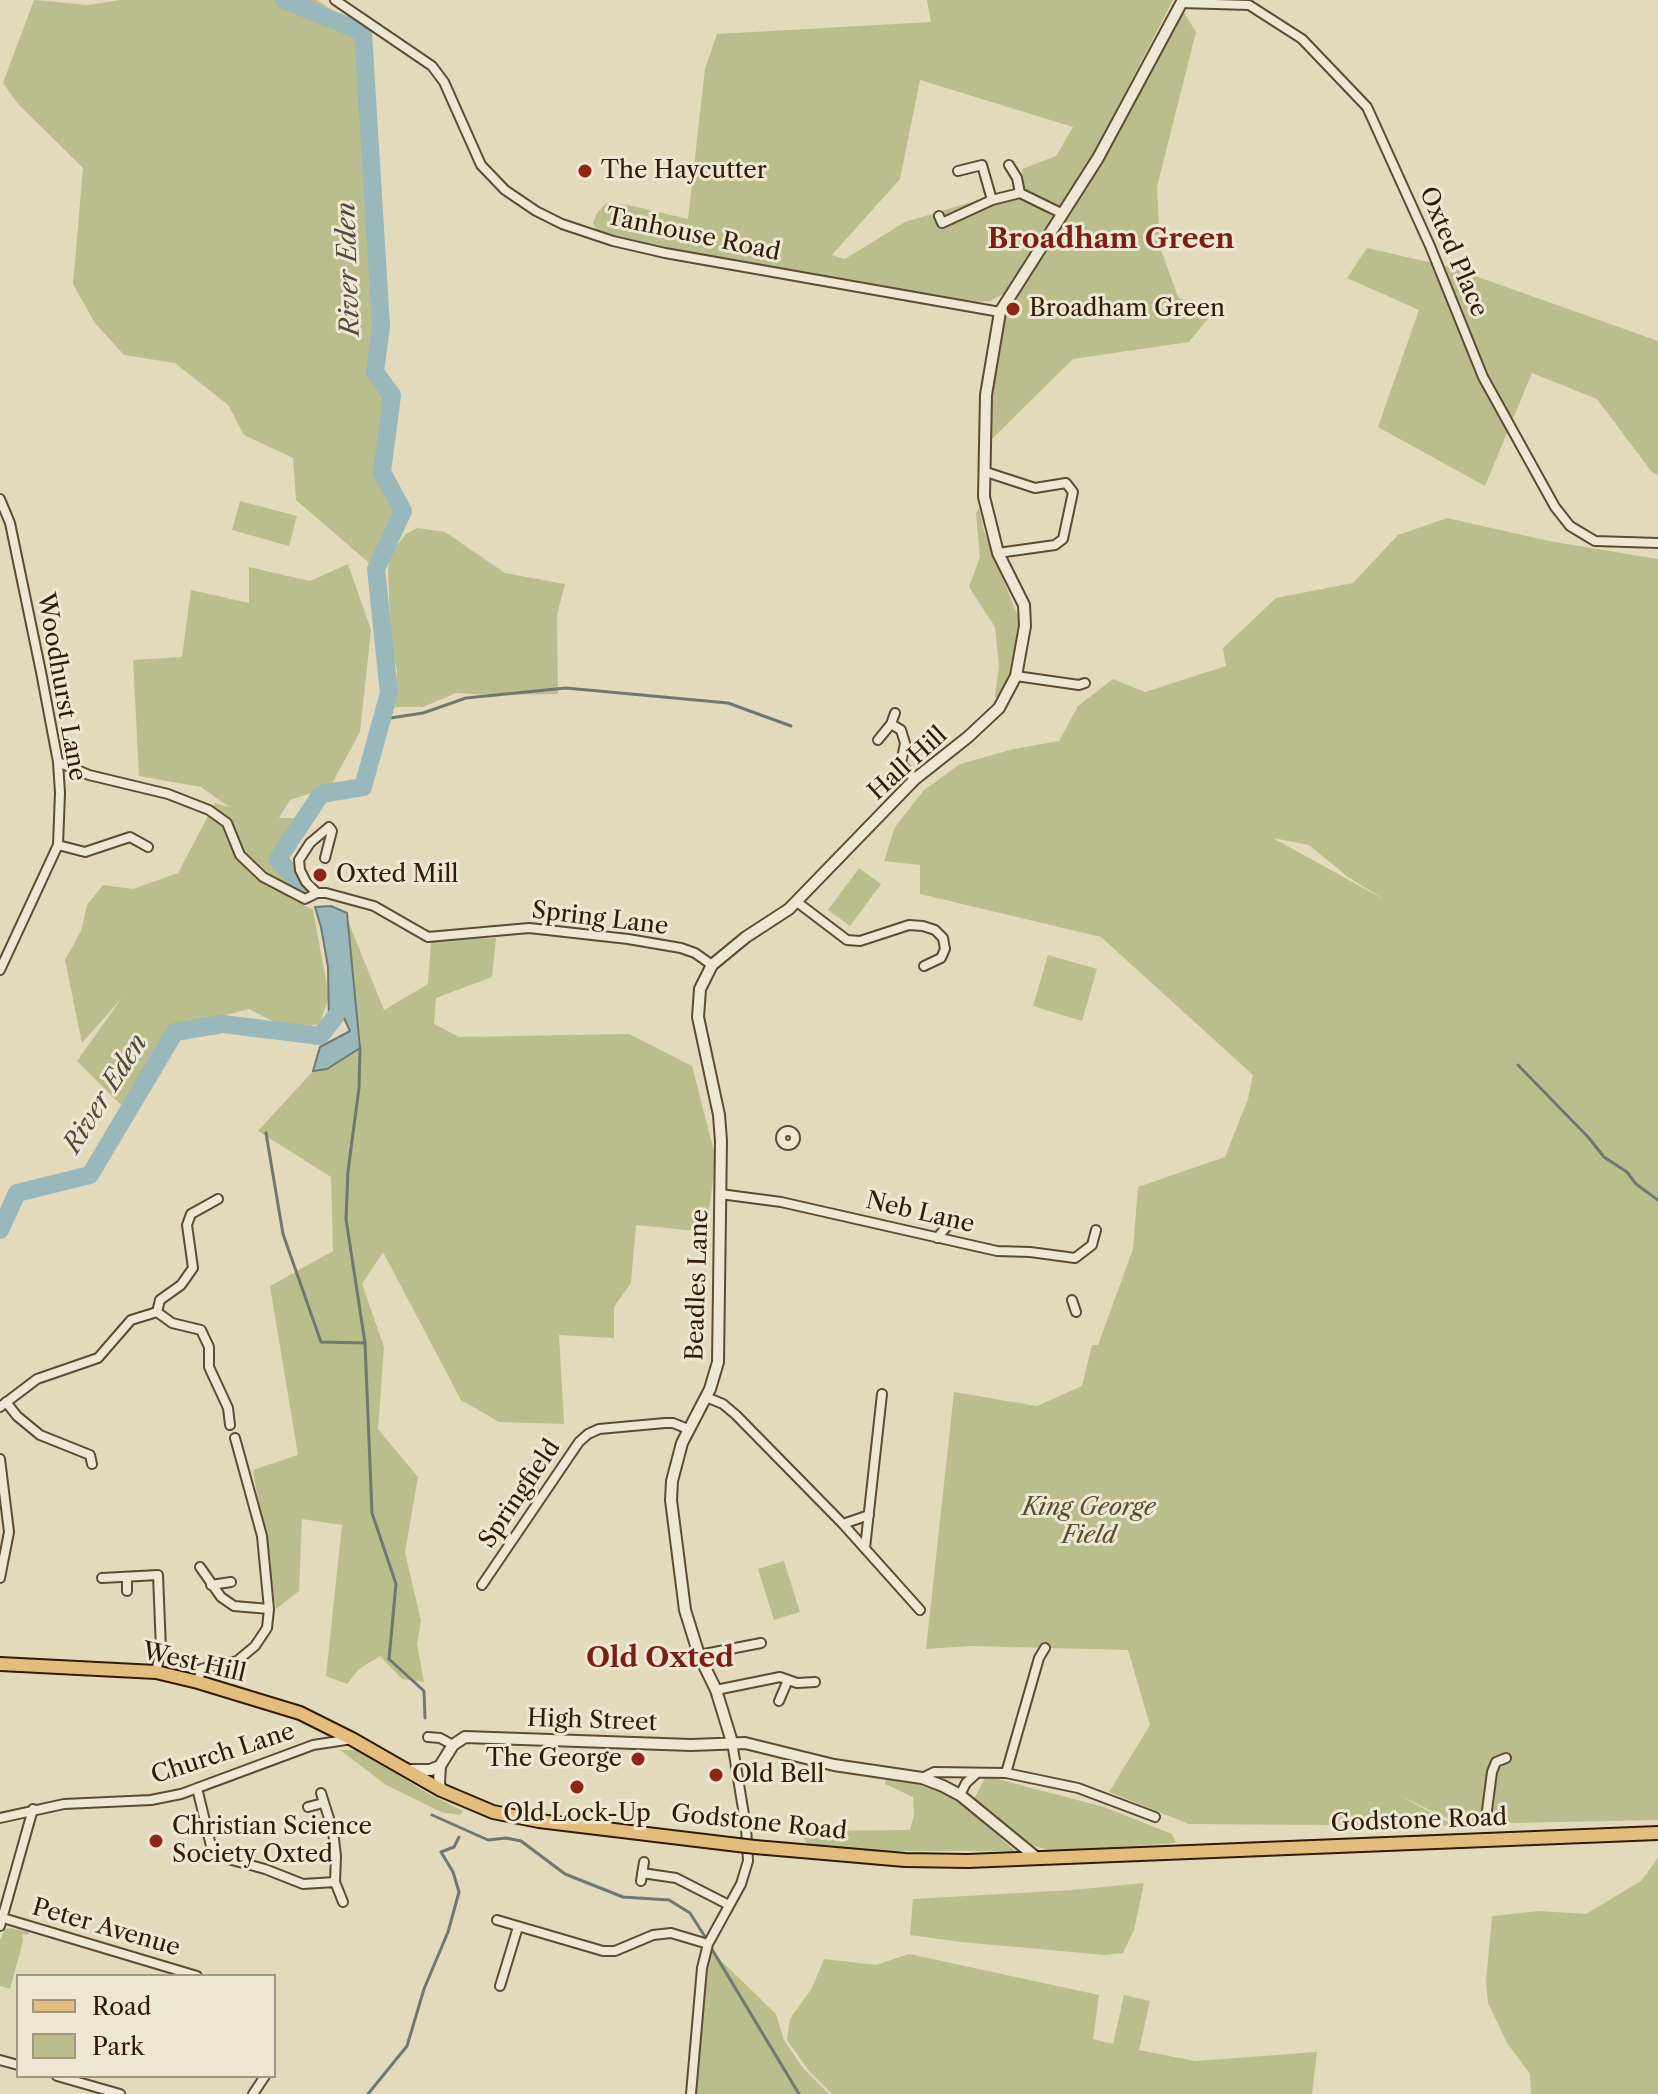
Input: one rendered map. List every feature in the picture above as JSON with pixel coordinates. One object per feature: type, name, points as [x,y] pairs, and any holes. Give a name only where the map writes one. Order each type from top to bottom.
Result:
[{"type":"main road","name":"West Hill","points":[[0,1664],[156,1672],[300,1713],[352,1739]]},
{"type":"main road","name":"Godstone Road","points":[[352,1739],[469,1804],[512,1816],[755,1847],[905,1860],[1037,1858],[1658,1833]]},
{"type":"street","name":"Tanhouse Road","points":[[335,0],[432,66],[444,82],[481,165],[505,190],[554,220],[613,241],[665,253],[1000,312]]},
{"type":"street","points":[[1000,312],[1098,158],[1182,1]]},
{"type":"street","name":"Oxted Place","points":[[1182,1],[1249,5],[1302,39],[1367,107],[1430,246],[1483,377],[1555,507],[1570,526],[1595,541],[1658,543]]},
{"type":"street","points":[[958,171],[982,165],[992,200]]},
{"type":"street","points":[[1009,165],[1017,178],[1020,193]]},
{"type":"street","points":[[939,216],[942,223],[992,200],[1020,193],[1063,214]]},
{"type":"street","name":"Hall Hill","points":[[720,1194],[719,1115],[702,1043],[697,1004],[705,976],[712,965],[746,937],[797,902],[915,779],[999,708],[1016,676],[1025,626],[1024,605],[1015,581],[998,553],[984,497],[986,395],[1000,312]]},
{"type":"street","points":[[986,472],[1035,488],[1066,483],[1073,492],[1063,539],[1055,545],[998,553]]},
{"type":"street","name":"Woodhurst Lane","points":[[0,499],[10,523],[58,762],[58,845],[0,970]]},
{"type":"street","points":[[1016,676],[1079,685],[1085,683]]},
{"type":"street","points":[[878,740],[891,724],[895,713]]},
{"type":"street","points":[[891,724],[901,730],[905,743],[901,764],[915,779]]},
{"type":"street","name":"Spring Lane","points":[[58,762],[89,775],[168,794],[209,810],[227,823],[240,855],[263,877],[305,899],[317,893],[326,893],[374,906],[428,937],[529,928],[681,948],[712,965]]},
{"type":"street","points":[[317,893],[306,882],[299,860],[310,843],[329,827],[332,831],[325,858]]},
{"type":"street","points":[[58,845],[85,852],[130,837],[148,847]]},
{"type":"street","points":[[797,902],[847,940],[860,941],[909,925],[935,930],[943,938],[945,949],[941,958],[924,966]]},
{"type":"street","name":"Neb Lane","points":[[720,1194],[794,1205],[997,1251],[1075,1258],[1092,1245],[1096,1230]]},
{"type":"street","name":"Beadles Lane","points":[[720,1194],[718,1362],[675,1466],[671,1500],[685,1610],[732,1742]]},
{"type":"street","points":[[157,1312],[160,1300],[181,1285],[193,1268],[187,1225],[191,1214],[218,1199]]},
{"type":"street","points":[[937,1238],[954,1218]]},
{"type":"street","points":[[1072,1300],[1076,1312]]},
{"type":"street","points":[[92,1455],[40,1435],[3,1405],[37,1379],[98,1358],[131,1320],[157,1312]]},
{"type":"street","points":[[157,1312],[172,1323],[201,1330],[209,1347],[209,1367],[228,1408],[230,1425]]},
{"type":"street","points":[[865,1548],[882,1394]]},
{"type":"street","points":[[706,1397],[723,1404],[736,1415],[843,1524],[920,1610]]},
{"type":"street","name":"Springfield","points":[[482,1585],[579,1442],[588,1434],[599,1429],[665,1423],[688,1429]]},
{"type":"street","points":[[198,1682],[201,1669],[237,1661],[255,1646],[267,1628],[269,1609],[262,1536],[235,1438]]},
{"type":"street","points":[[0,1459],[9,1532],[0,1578]]},
{"type":"street","points":[[843,1524],[869,1515]]},
{"type":"street","points":[[200,1567],[221,1597],[234,1606],[269,1609]]},
{"type":"street","points":[[102,1578],[158,1575],[161,1650],[156,1672]]},
{"type":"street","points":[[127,1577],[127,1591]]},
{"type":"street","points":[[211,1585],[231,1582]]},
{"type":"street","points":[[699,1655],[761,1643]]},
{"type":"street","points":[[1006,1773],[1039,1658],[1045,1648]]},
{"type":"street","points":[[716,1690],[780,1677],[797,1683],[815,1682]]},
{"type":"street","points":[[779,1701],[788,1680]]},
{"type":"street","name":"Church Lane","points":[[316,1744],[326,1725]]},
{"type":"street","name":"High Street","points":[[428,1737],[440,1738],[453,1745],[465,1737],[691,1745],[732,1742]]},
{"type":"street","name":"Church Lane","points":[[0,1818],[64,1804],[151,1800],[197,1788],[316,1744],[352,1739]]},
{"type":"street","points":[[691,2094],[701,1980],[710,1940],[744,1877],[749,1853],[732,1742],[834,1765],[922,1778],[960,1795],[1037,1858]]},
{"type":"street","points":[[441,1790],[440,1766],[453,1745]]},
{"type":"street","points":[[1486,1818],[1492,1772],[1496,1762],[1506,1758]]},
{"type":"street","points":[[403,1769],[430,1770],[440,1766]]},
{"type":"street","points":[[922,1778],[934,1772],[1006,1773],[1078,1788],[1155,1817]]},
{"type":"street","points":[[960,1795],[977,1773]]},
{"type":"street","points":[[197,1788],[212,1850],[217,1856],[265,1869],[303,1884],[335,1882]]},
{"type":"street","points":[[321,1793],[335,1844],[335,1882],[343,1902]]},
{"type":"street","points":[[308,1807],[323,1803]]},
{"type":"street","points":[[1,1922],[33,1809]]},
{"type":"street","points":[[644,1862],[642,1877],[676,1878],[729,1905]]},
{"type":"street","points":[[497,1920],[603,1951],[615,1951],[653,1935],[671,1933],[710,1940]]},
{"type":"street","name":"Peter Avenue","points":[[1,1922],[190,1974]]},
{"type":"street","points":[[500,1986],[518,1927]]},
{"type":"street","points":[[64,2078],[120,2094]]},
{"type":"green space","points":[[34,0],[89,5],[119,0],[317,0],[363,32],[381,326],[375,372],[392,395],[382,472],[403,511],[376,569],[296,500],[293,458],[244,435],[228,405],[175,363],[124,355],[95,323],[73,284],[83,168],[18,104],[3,83]]},
{"type":"green space","points":[[927,0],[1173,0],[1102,137],[1111,141],[1183,11],[1196,32],[1157,187],[1160,247],[1178,297],[1210,316],[1189,342],[1073,359],[986,445],[986,395],[1000,312],[1008,312],[1015,299],[1005,293],[990,301],[975,302],[726,261],[628,240],[604,233],[596,229],[593,223],[606,203],[688,219],[705,69],[717,34],[931,22]],"holes":[[[920,80],[1073,127],[1056,156],[1022,169],[1022,187],[905,222],[845,259],[832,255],[900,179]]]},
{"type":"green space","points":[[1367,248],[1450,267],[1658,341],[1658,475],[1651,471],[1597,399],[1532,373],[1485,486],[1378,427],[1419,310],[1347,278]]},
{"type":"green space","points":[[240,501],[297,516],[289,546],[232,530]]},
{"type":"green space","points":[[979,508],[984,531],[1019,619],[1015,663],[1000,700],[995,696],[999,667],[995,627],[969,587],[980,557],[976,513]]},
{"type":"green space","name":"King George Field","points":[[1447,518],[1549,541],[1658,559],[1658,1820],[1459,1824],[1401,1796],[1455,1826],[1189,1824],[1109,1792],[1150,1725],[1128,1650],[970,1646],[926,1649],[954,1392],[1037,1406],[1082,1386],[1092,1345],[1098,1345],[1133,1249],[1138,1187],[1225,1157],[1248,1099],[1253,1075],[1101,937],[920,894],[920,865],[884,861],[895,827],[924,790],[960,764],[1059,741],[1078,706],[1113,679],[1145,692],[1226,666],[1223,648],[1276,598],[1353,583],[1398,535]],"holes":[[[1273,838],[1309,845],[1348,877],[1385,900]]]},
{"type":"green space","points":[[417,528],[445,532],[505,573],[565,584],[557,615],[558,694],[456,693],[423,707],[393,707],[397,671],[391,644],[390,554],[406,534]]},
{"type":"green space","points":[[348,564],[371,630],[360,732],[330,787],[290,800],[279,818],[296,818],[277,850],[302,887],[292,899],[313,910],[329,996],[320,1024],[290,1030],[249,1009],[187,1025],[121,1105],[77,1061],[121,999],[82,1043],[65,960],[81,931],[87,905],[103,885],[133,889],[178,873],[215,803],[229,807],[201,787],[139,776],[133,660],[182,657],[191,590],[249,603],[249,567],[310,581]]},
{"type":"green space","points":[[859,868],[881,884],[850,926],[828,910]]},
{"type":"green space","points":[[348,921],[384,1010],[428,984],[431,941],[496,938],[492,977],[436,998],[434,1024],[459,1037],[629,1034],[692,1066],[716,1159],[706,1232],[636,1225],[631,1283],[614,1307],[614,1338],[559,1335],[564,1424],[499,1422],[461,1400],[383,1252],[362,1284],[384,1347],[378,1429],[418,1477],[405,1552],[421,1621],[417,1644],[424,1682],[402,1679],[380,1656],[359,1669],[347,1684],[326,1676],[342,1525],[302,1519],[299,1591],[276,1609],[253,1470],[298,1455],[270,1286],[333,1251],[331,1177],[258,1131],[313,1071],[327,1069],[360,1048]]},
{"type":"green space","points":[[1048,955],[1097,969],[1082,1021],[1033,1006]]},
{"type":"green space","points":[[784,1561],[800,1612],[774,1620],[758,1569]]},
{"type":"green space","points":[[340,1750],[358,1750],[463,1811],[460,1815],[441,1812],[386,1785]]},
{"type":"green space","points":[[986,1776],[1104,1807],[1172,1834],[1176,1843],[1054,1851],[1034,1846],[974,1799]]},
{"type":"green space","points":[[886,1778],[898,1778],[944,1793],[965,1806],[1015,1851],[811,1848],[798,1831],[910,1830],[914,1815],[913,1797],[885,1784]]},
{"type":"green space","points":[[1658,1858],[1658,2094],[1531,2094],[1530,2074],[1507,2043],[1488,2003],[1486,1981],[1492,1916],[1539,1911],[1586,1914],[1641,1881]]},
{"type":"green space","points":[[1144,1883],[1134,1930],[1123,1953],[1105,1955],[910,1935],[913,1899]]},
{"type":"green space","points":[[5,1929],[29,1932],[28,1935],[22,1934],[23,1941],[10,1989],[0,1986],[0,1940]]},
{"type":"green space","points":[[709,1949],[776,2014],[784,2040],[803,2068],[829,2094],[696,2094]]},
{"type":"green space","points":[[909,1954],[1099,1995],[1093,2039],[1113,2044],[1124,1995],[1150,2001],[1139,2050],[1195,2061],[1317,2052],[1312,2094],[832,2094],[809,2071],[787,2040],[790,2019],[812,1988],[824,1959],[876,1965]]},
{"type":"water","points":[[331,906],[347,913],[360,1048],[327,1069],[313,1071],[320,1047],[350,1031],[344,1018],[331,1033],[320,1036],[329,1023],[328,967],[315,907]]},
{"type":"waterway","name":"River Eden","points":[[284,0],[363,32],[381,326],[375,372],[392,395],[382,472],[403,511],[376,569],[389,693],[363,787],[321,794],[278,859],[306,891]]},
{"type":"waterway","points":[[384,719],[423,713],[466,698],[566,688],[728,703],[791,726]]},
{"type":"waterway","name":"River Eden","points":[[0,1230],[17,1193],[90,1175],[175,1032],[223,1024],[320,1036],[335,1017]]},
{"type":"waterway","points":[[360,1048],[346,1219],[365,1343],[372,1513],[396,1584],[389,1659],[424,1691],[425,1718]]},
{"type":"waterway","points":[[1518,1065],[1604,1157],[1627,1172],[1636,1184],[1658,1200]]},
{"type":"waterway","points":[[266,1133],[283,1234],[321,1342],[365,1343]]},
{"type":"waterway","points":[[432,1815],[488,1840],[506,1838],[521,1841],[565,1874],[623,1897],[669,1900],[690,1913],[707,1940]]},
{"type":"waterway","points":[[368,2094],[407,2046],[424,1989],[448,1932],[459,1892],[453,1872],[441,1852],[454,1847],[459,1837]]},
{"type":"waterway","points":[[710,1946],[799,2094]]},
{"type":"place","name":"The Haycutter","points":[[585,171]]},
{"type":"place","name":"Broadham Green","points":[[1013,309]]},
{"type":"place","name":"Oxted Mill","points":[[320,875]]},
{"type":"place","name":"The George","points":[[638,1759]]},
{"type":"place","name":"Old Bell","points":[[716,1775]]},
{"type":"place","name":"Old Lock-Up","points":[[577,1787]]},
{"type":"place","name":"Christian Science Society Oxted","points":[[156,1841]]},
{"type":"district","name":"Broadham Green","points":[[1111,240]]},
{"type":"district","name":"Old Oxted","points":[[660,1659]]}]
